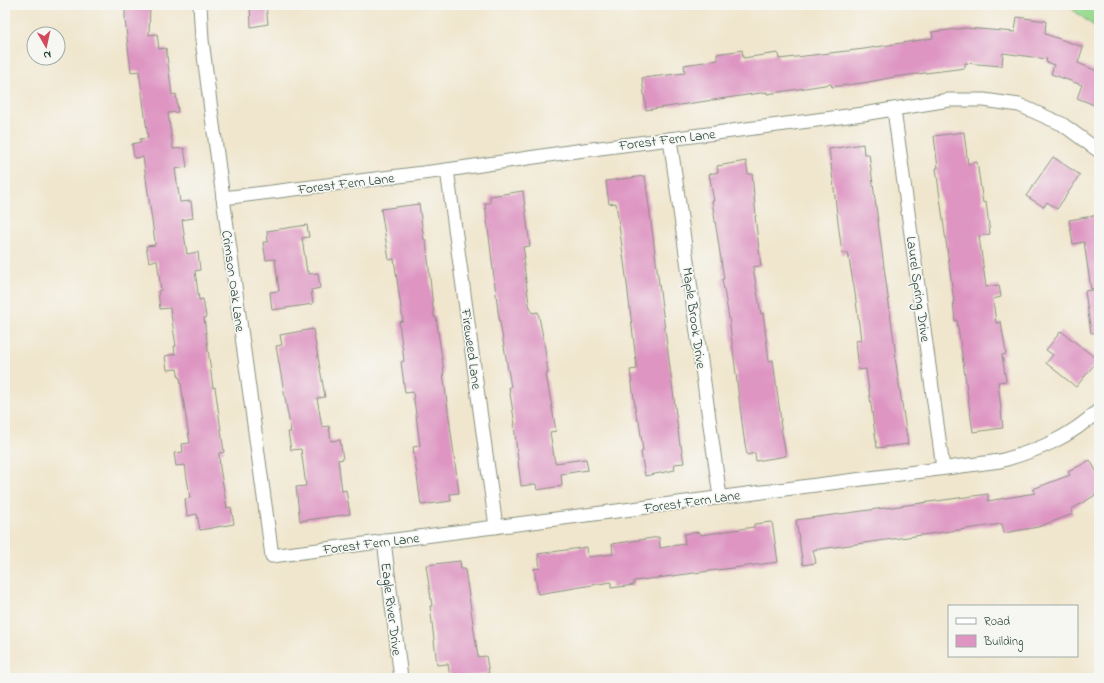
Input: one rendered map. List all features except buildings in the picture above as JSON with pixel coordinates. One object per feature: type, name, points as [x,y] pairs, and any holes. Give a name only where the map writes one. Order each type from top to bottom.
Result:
[{"type":"street","name":"Crimson Oak Lane","points":[[200,5],[202,40],[272,556]]},
{"type":"street","name":"Forest Fern Lane","points":[[223,198],[447,170],[569,152],[894,110],[949,100],[984,100],[1019,105],[1062,124],[1099,151]]},
{"type":"street","name":"Laurel Spring Drive","points":[[894,110],[943,468]]},
{"type":"street","name":"Maple Brook Drive","points":[[670,139],[720,497]]},
{"type":"street","name":"Fireweed Lane","points":[[447,170],[496,527]]},
{"type":"street","name":"Forest Fern Lane","points":[[272,556],[1000,461],[1032,452],[1063,437],[1088,420],[1099,410]]},
{"type":"street","name":"Eagle River Drive","points":[[384,541],[401,678]]},
{"type":"green space","points":[[1067,5],[1099,5],[1099,30]]}]
